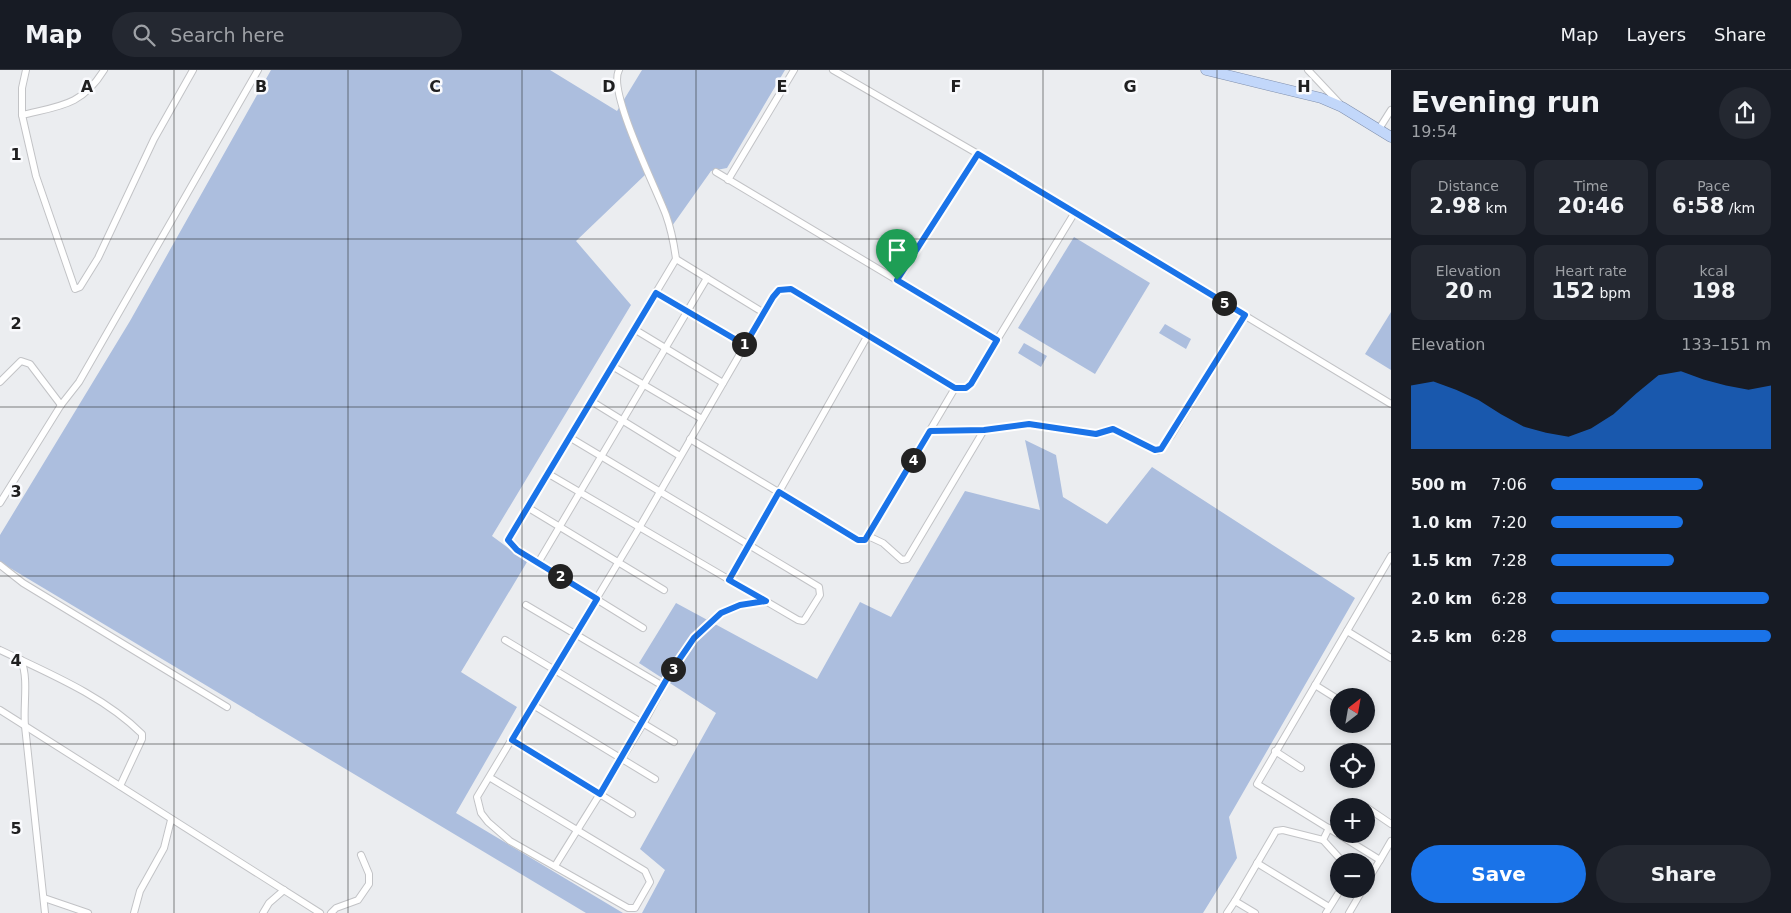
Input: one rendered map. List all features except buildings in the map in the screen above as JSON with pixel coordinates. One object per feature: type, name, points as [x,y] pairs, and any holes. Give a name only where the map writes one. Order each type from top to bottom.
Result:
[{"type":"highway","points":[[1206,70],[1321,98],[1342,107],[1391,137]]},
{"type":"street","points":[[26,70],[22,88],[22,115],[36,176],[75,289],[80,287],[98,258],[154,139],[194,70]]},
{"type":"street","points":[[22,115],[67,104],[84,95],[104,70]]},
{"type":"street","points":[[0,503],[61,405],[79,382],[258,70]]},
{"type":"street","points":[[619,70],[616,75],[617,87],[629,124],[666,214],[676,259],[508,540],[517,550],[643,628]]},
{"type":"street","points":[[728,180],[794,70]]},
{"type":"street","points":[[833,70],[1075,212],[1391,404]]},
{"type":"street","points":[[1308,70],[1342,107]]},
{"type":"street","points":[[1379,129],[1391,110]]},
{"type":"street","points":[[897,280],[978,154]]},
{"type":"street","points":[[716,172],[997,340]]},
{"type":"street","points":[[489,777],[645,871],[649,876],[650,882],[636,908],[628,908],[510,841],[488,822],[481,813],[477,797],[553,670],[597,599],[764,313],[779,290],[791,289],[955,388],[966,388],[971,384],[1075,212]]},
{"type":"street","points":[[676,259],[764,313]]},
{"type":"street","points":[[538,563],[707,278]]},
{"type":"street","points":[[656,293],[745,345]]},
{"type":"street","points":[[930,431],[984,430],[1029,424],[1096,434],[1113,429],[1158,451],[1170,436],[1245,315]]},
{"type":"street","points":[[634,329],[723,383]]},
{"type":"street","points":[[729,580],[868,335]]},
{"type":"street","points":[[0,382],[20,362],[30,364],[61,405]]},
{"type":"street","points":[[612,366],[702,420]]},
{"type":"street","points":[[690,439],[858,540],[865,540],[955,388]]},
{"type":"street","points":[[591,402],[680,456]]},
{"type":"street","points":[[868,536],[883,543],[902,560],[907,559],[984,430]]},
{"type":"street","points":[[547,473],[802,621],[821,590],[750,545],[569,437]]},
{"type":"street","points":[[527,507],[664,590]]},
{"type":"street","points":[[1380,860],[1257,784],[1391,556]]},
{"type":"street","points":[[0,565],[24,583],[227,707]]},
{"type":"street","points":[[555,866],[694,638],[721,613],[740,605],[766,601]]},
{"type":"street","points":[[526,605],[663,686]]},
{"type":"street","points":[[1347,631],[1391,658]]},
{"type":"street","points":[[505,640],[674,742]]},
{"type":"street","points":[[0,650],[95,699],[126,718],[142,734],[142,739],[120,786]]},
{"type":"street","points":[[21,660],[26,670],[23,704],[45,913]]},
{"type":"street","points":[[1315,685],[1330,694]]},
{"type":"street","points":[[533,705],[655,779]]},
{"type":"street","points":[[0,710],[320,913]]},
{"type":"street","points":[[512,740],[632,814]]},
{"type":"street","points":[[1275,751],[1301,768]]},
{"type":"street","points":[[1375,813],[1391,824]]},
{"type":"street","points":[[134,913],[140,891],[164,848],[171,820]]},
{"type":"street","points":[[1323,840],[1329,828]]},
{"type":"street","points":[[1228,913],[1276,832],[1279,830],[1323,840],[1335,853]]},
{"type":"street","points":[[1375,868],[1391,841]]},
{"type":"street","points":[[331,913],[336,908],[358,900],[369,884],[369,874],[361,855]]},
{"type":"street","points":[[1257,863],[1328,910],[1335,898]]},
{"type":"street","points":[[263,913],[269,903],[284,890]]},
{"type":"street","points":[[44,898],[88,913]]},
{"type":"street","points":[[1348,913],[1357,898]]},
{"type":"street","points":[[1235,901],[1255,913]]},
{"type":"shaded area","points":[[271,70],[550,70],[617,111],[642,70],[785,70],[727,168],[711,171],[672,226],[646,174],[576,241],[631,305],[492,536],[527,562],[461,672],[517,707],[456,813],[623,913],[586,913],[0,562],[0,535],[130,321]]},
{"type":"shaded area","points":[[1074,237],[1150,283],[1095,374],[1018,328]]},
{"type":"shaded area","points":[[1391,312],[1391,370],[1365,354]]},
{"type":"shaded area","points":[[1165,324],[1191,339],[1186,349],[1159,333]]},
{"type":"shaded area","points":[[1024,343],[1047,356],[1041,367],[1018,353]]},
{"type":"shaded area","points":[[1025,440],[1056,455],[1063,497],[1107,524],[1152,467],[1355,598],[1229,817],[1237,858],[1203,913],[642,913],[665,870],[640,849],[716,713],[639,663],[676,603],[817,679],[860,602],[891,617],[965,491],[1040,510]]},
{"type":"route","points":[[978,154],[1245,315],[1170,436],[1158,451],[1113,429],[1096,434],[1049,426],[1017,424],[984,430],[930,431],[865,540],[858,540],[779,492],[729,580],[766,601],[740,605],[721,613],[694,638],[672,670],[643,723],[600,794],[512,740],[597,599],[517,550],[508,540],[656,293],[745,345],[773,297],[779,290],[791,289],[955,388],[966,388],[971,384],[997,340],[897,280],[978,154]]}]
